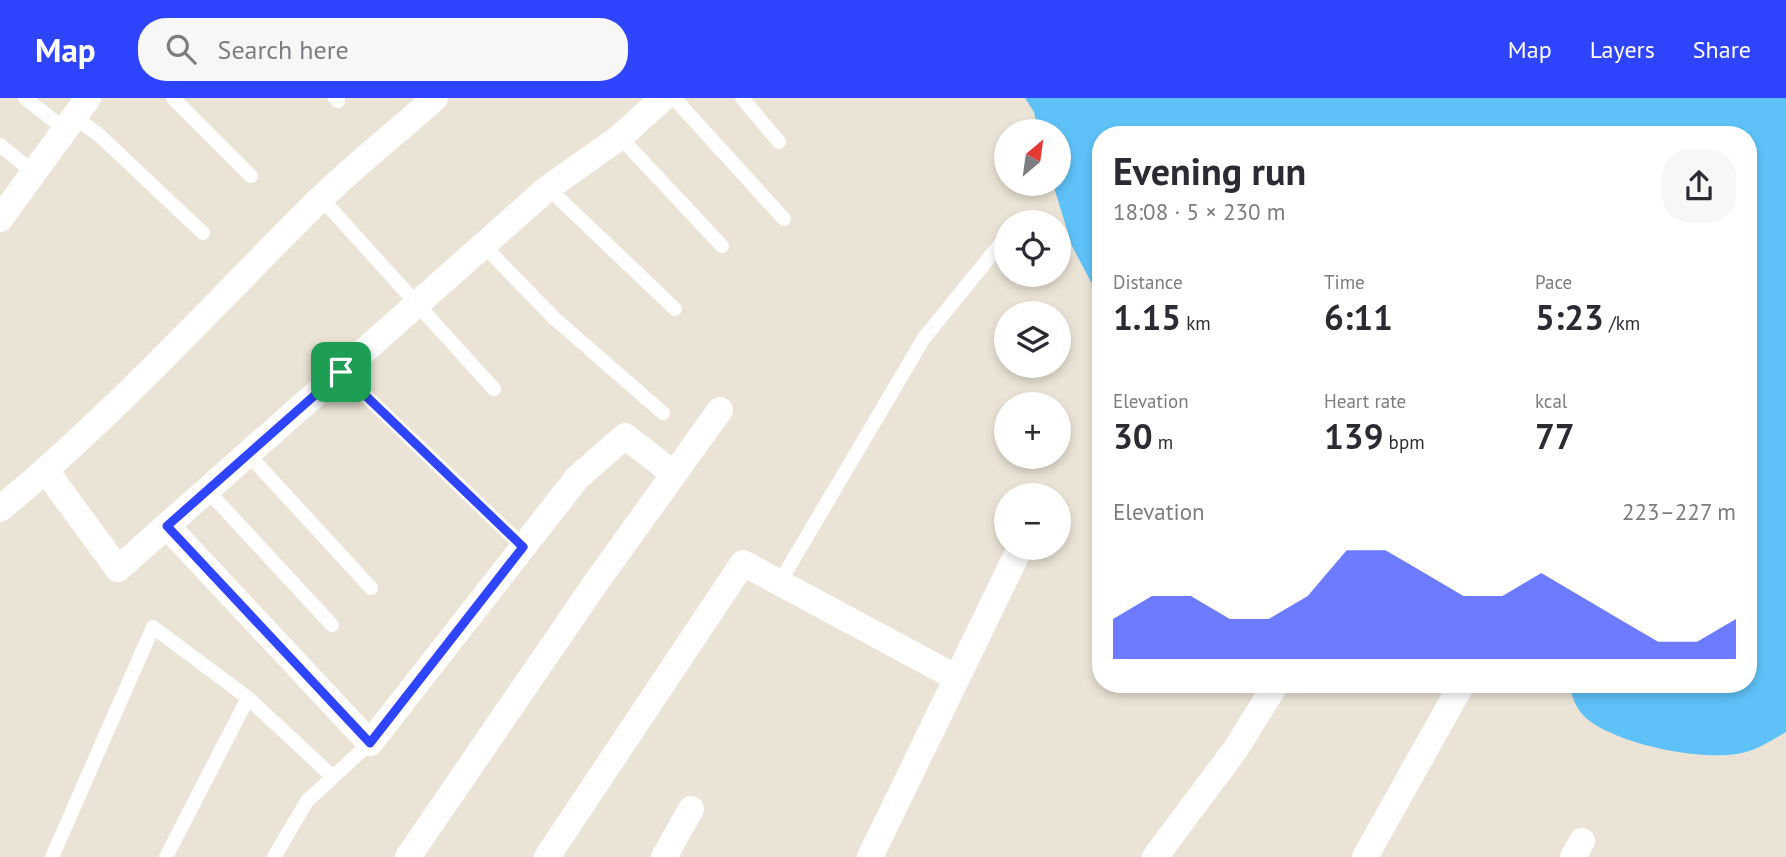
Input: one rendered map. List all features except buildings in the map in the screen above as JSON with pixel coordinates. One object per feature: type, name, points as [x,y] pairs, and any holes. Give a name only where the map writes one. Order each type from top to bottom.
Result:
[{"type":"street","points":[[0,509],[46,471],[173,351],[321,198],[435,98]]},
{"type":"street","points":[[46,471],[118,569],[548,188],[620,137],[663,98]]},
{"type":"street","points":[[0,219],[77,116]]},
{"type":"street","points":[[408,857],[720,410]]},
{"type":"street","points":[[167,526],[370,743],[577,478],[625,436],[674,474]]},
{"type":"street","points":[[870,857],[1014,560]]},
{"type":"street","points":[[547,857],[743,563],[957,678]]},
{"type":"street","points":[[1156,857],[1235,750],[1270,693]]},
{"type":"street","points":[[1365,857],[1457,693]]},
{"type":"street","points":[[664,857],[691,809]]},
{"type":"lane","points":[[25,98],[77,116],[203,233]]},
{"type":"lane","points":[[173,98],[251,176]]},
{"type":"lane","points":[[674,98],[784,219]]},
{"type":"lane","points":[[743,98],[779,142]]},
{"type":"lane","points":[[620,137],[722,246]]},
{"type":"lane","points":[[0,145],[34,174]]},
{"type":"lane","points":[[548,188],[675,309]]},
{"type":"lane","points":[[321,198],[494,389]]},
{"type":"lane","points":[[483,245],[554,318],[663,413]]},
{"type":"lane","points":[[780,582],[924,338],[994,252]]},
{"type":"lane","points":[[341,372],[523,547]]},
{"type":"lane","points":[[248,454],[371,588]]},
{"type":"lane","points":[[207,490],[332,625]]},
{"type":"lane","points":[[52,857],[153,627],[248,698],[333,777]]},
{"type":"lane","points":[[166,857],[248,698]]},
{"type":"lane","points":[[274,857],[307,801],[370,743]]},
{"type":"water","points":[[1025,98],[1786,98],[1786,732],[1742,753],[1705,755],[1660,749],[1617,736],[1600,727],[1580,711],[1572,693],[1757,693],[1757,126],[1092,126],[1092,284],[1071,243],[1071,210],[1061,210],[1057,196],[1071,196],[1071,119],[1035,119]]},
{"type":"route","points":[[341,372],[523,547],[370,743],[167,526],[341,372]]}]
